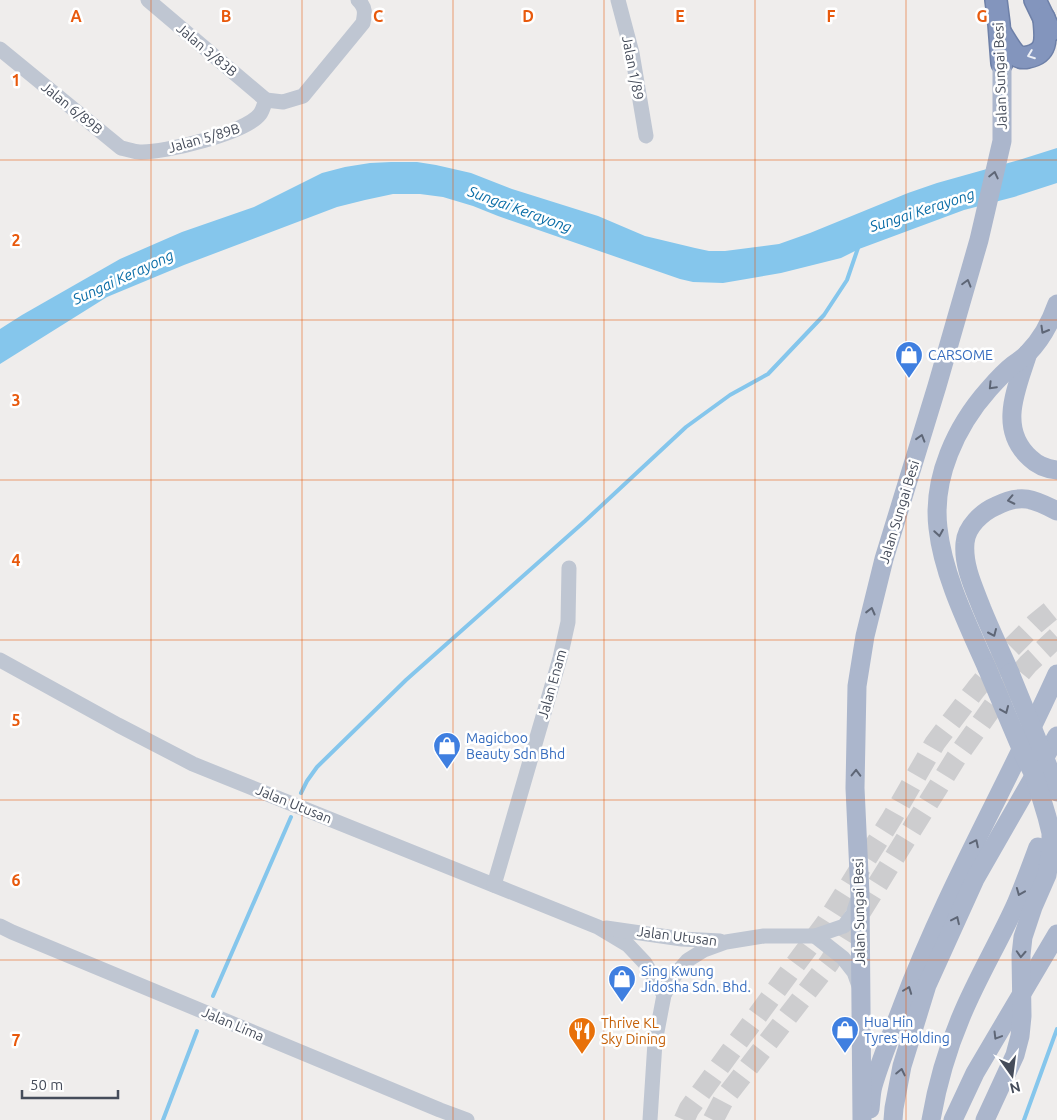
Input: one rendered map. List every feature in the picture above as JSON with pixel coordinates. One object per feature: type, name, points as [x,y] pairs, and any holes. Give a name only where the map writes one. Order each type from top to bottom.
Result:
[{"type":"highway","name":"Jalan Sungai Besi","points":[[996,0],[1002,63]]},
{"type":"highway","points":[[1000,32],[1016,55],[1023,58],[1033,56],[1042,50],[1045,44],[1039,9]]},
{"type":"highway","points":[[1039,9],[1057,48]]},
{"type":"main road","name":"Jalan Sungai Besi","points":[[862,1120],[860,896],[856,788],[858,686],[865,636],[884,559],[979,240],[1002,141],[1002,63]]},
{"type":"main road","points":[[1047,875],[1052,849],[1051,833],[1041,795],[949,577],[938,528],[937,500],[944,467],[965,420],[990,387],[1011,366],[1028,353],[1044,332],[1057,304]]},
{"type":"main road","points":[[1028,353],[1012,408],[1011,426],[1022,451],[1035,462],[1050,470],[1057,470]]},
{"type":"main road","points":[[1057,511],[1030,499],[1016,498],[1004,501],[979,517],[969,529],[965,541],[966,560],[971,580],[1057,792]]},
{"type":"main road","points":[[869,1120],[873,1088],[911,982],[954,886],[1057,674]]},
{"type":"main road","points":[[893,1120],[902,1066],[927,985],[975,879],[1057,736]]},
{"type":"main road","points":[[931,1120],[936,1096],[960,1018],[1016,905],[1038,847],[1039,816],[1022,753]]},
{"type":"main road","points":[[985,1120],[1015,1055],[1020,1036],[1023,937],[1033,906],[1057,858]]},
{"type":"main road","points":[[953,1120],[975,1072],[1057,934]]},
{"type":"street","name":"Jalan 3/83B","points":[[148,0],[266,100]]},
{"type":"street","points":[[266,100],[283,102],[303,96],[363,23],[365,12],[358,0]]},
{"type":"street","name":"Jalan 1/89","points":[[618,0],[632,53],[646,136]]},
{"type":"street","name":"Jalan 6/89B","points":[[0,49],[121,148]]},
{"type":"street","name":"Jalan 5/89B","points":[[121,148],[140,152],[163,150],[217,137],[246,125],[260,114],[266,100]]},
{"type":"street","name":"Jalan Enam","points":[[494,885],[560,658],[568,622],[569,568]]},
{"type":"street","name":"Jalan Utusan","points":[[0,660],[193,764],[598,927],[628,945],[645,963],[664,995]]},
{"type":"street","points":[[650,1120],[655,1042],[664,995],[675,975],[688,960],[704,950],[726,942],[764,936],[815,936],[844,926],[853,914],[860,896]]},
{"type":"street","name":"Jalan Lima","points":[[0,926],[467,1120]]},
{"type":"street","name":"Jalan Utusan","points":[[598,927],[682,939],[726,942]]},
{"type":"street","points":[[815,936],[843,958],[854,972],[860,992]]},
{"type":"water","name":"Sungai Kerayong","points":[[1057,148],[1057,183],[964,210],[859,249],[841,258],[781,273],[723,283],[693,282],[680,279],[443,197],[420,194],[393,194],[337,207],[184,265],[107,297],[0,364],[0,329],[120,259],[182,232],[254,207],[322,173],[345,167],[391,162],[417,162],[436,165],[471,173],[512,189],[598,216],[645,236],[709,251],[725,251],[779,244],[908,193]]},
{"type":"waterway","points":[[301,793],[317,767],[406,680],[585,521],[686,427],[730,395],[768,374],[824,315],[847,280],[859,245]]},
{"type":"waterway","points":[[213,996],[291,817]]},
{"type":"waterway","points":[[1024,1120],[1057,1029]]},
{"type":"waterway","points":[[163,1120],[197,1031]]},
{"type":"tunnel","points":[[684,1120],[689,1109],[826,923],[892,818],[935,743],[1005,654],[1035,624],[1057,606]]},
{"type":"tunnel","points":[[713,1120],[724,1099],[829,963],[956,758],[994,705],[1028,664],[1057,637]]},
{"type":"place","name":"CARSOME","points":[[909,379]]},
{"type":"place","name":"Magicboo Beauty Sdn Bhd","points":[[447,770]]},
{"type":"place","name":"Sing Kwung Jidosha Sdn. Bhd.","points":[[622,1003]]},
{"type":"place","name":"Hua Hin Tyres Holding","points":[[845,1054]]},
{"type":"place","name":"Thrive KL Sky Dining","points":[[582,1055]]}]
